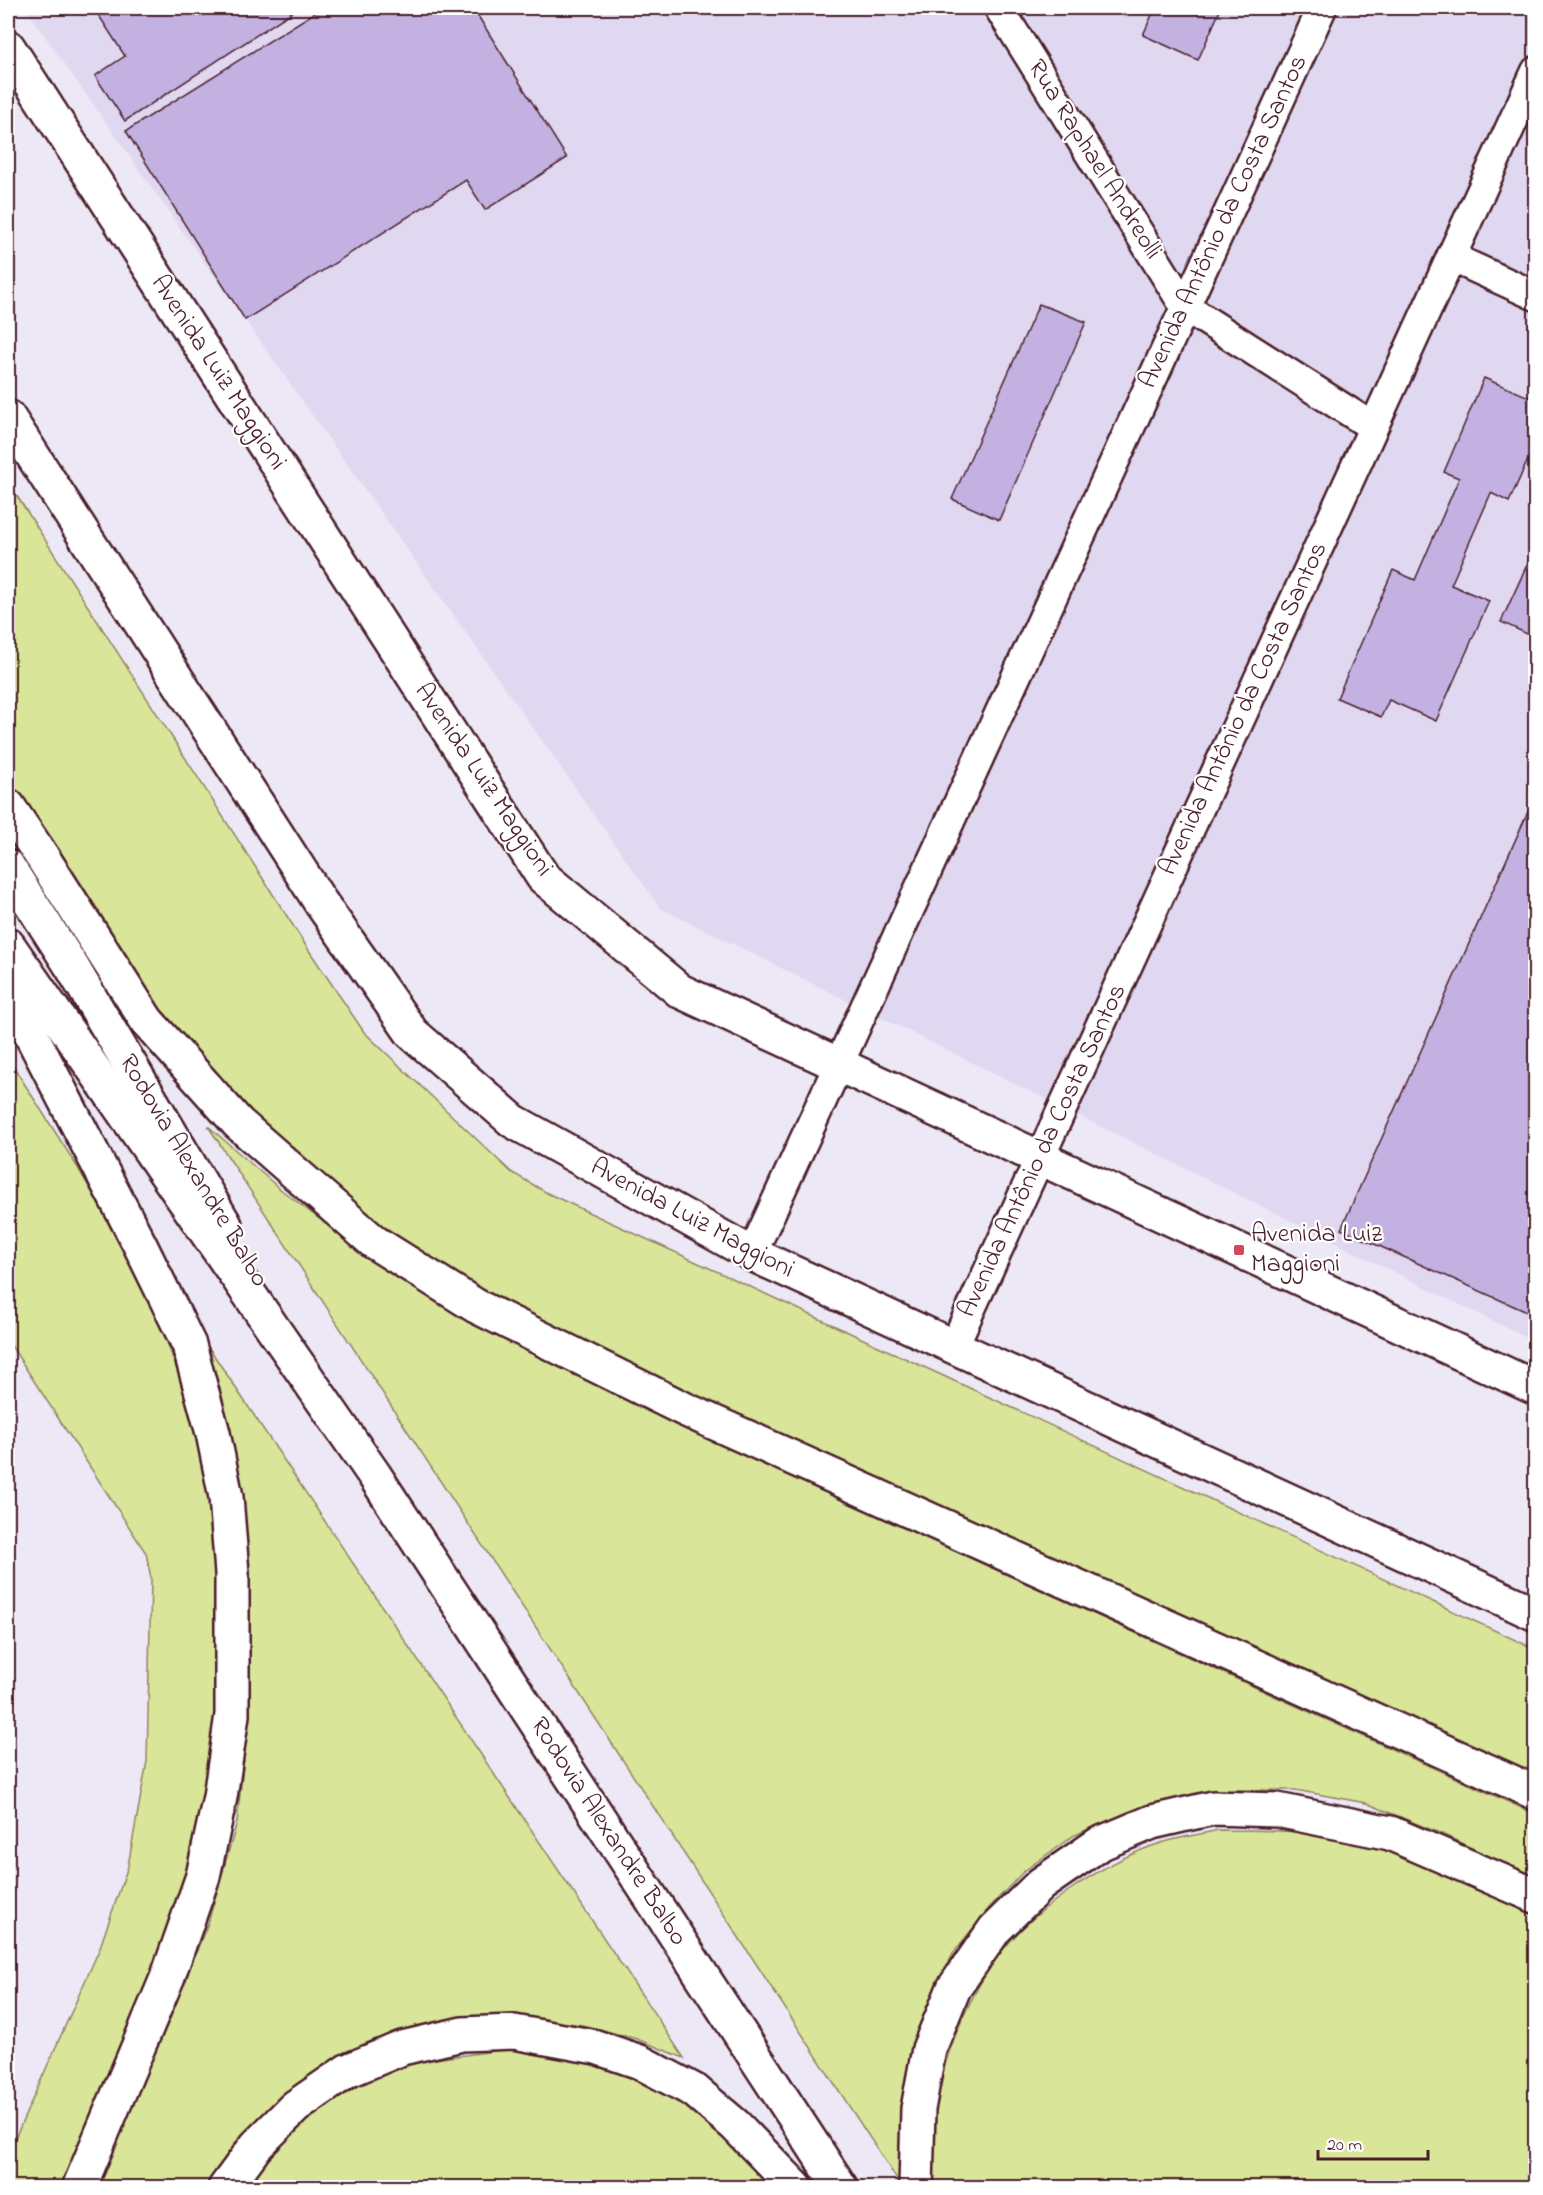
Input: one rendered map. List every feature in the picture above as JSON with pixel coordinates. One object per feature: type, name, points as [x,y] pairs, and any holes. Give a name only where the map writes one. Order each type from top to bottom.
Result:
[{"type":"main road","name":"Avenida Luiz Maggioni","points":[[8,47],[543,877],[680,991],[1536,1388]]},
{"type":"main road","name":"Avenida Luiz Maggioni","points":[[8,417],[321,903],[412,1033],[513,1121],[752,1254],[1536,1614]]},
{"type":"main road","points":[[8,806],[147,1021],[238,1123],[374,1242],[476,1306],[684,1409],[1536,1793]]},
{"type":"main road","name":"Rodovia Alexandre Balbo","points":[[8,867],[72,967],[375,1476]]},
{"type":"main road","name":"Rodovia Alexandre Balbo","points":[[8,945],[375,1476],[841,2187]]},
{"type":"main road","points":[[8,990],[189,1345],[213,1433],[226,1497],[232,1573],[232,1715],[220,1797],[204,1876],[168,1976],[79,2187]]},
{"type":"main road","points":[[916,2187],[918,2109],[929,2049],[954,1988],[994,1929],[1041,1884],[1099,1844],[1152,1822],[1213,1808],[1277,1810],[1390,1833],[1536,1896]]},
{"type":"main road","points":[[225,2187],[256,2146],[295,2107],[347,2071],[412,2046],[462,2034],[514,2032],[596,2048],[640,2062],[695,2091],[735,2125],[796,2187]]},
{"type":"street","name":"Rua Raphael Andreolli","points":[[999,8],[1185,307],[1373,426]]},
{"type":"street","name":"Avenida Antônio da Costa Santos","points":[[752,1254],[1322,8]]},
{"type":"street","name":"Avenida Antônio da Costa Santos","points":[[953,1348],[1536,71]]},
{"type":"street","points":[[1451,257],[1536,296]]},
{"type":"shaded area","points":[[25,8],[1535,8],[1535,1342],[660,908]]},
{"type":"green space","points":[[8,482],[310,952],[364,1032],[511,1172],[549,1194],[1535,1649],[1535,1778],[609,1356],[509,1307],[431,1259],[354,1205],[212,1078],[151,1001],[8,779]]},
{"type":"green space","points":[[8,1058],[78,1168],[129,1256],[159,1320],[183,1387],[206,1478],[217,1550],[219,1654],[214,1738],[190,1874],[167,1940],[96,2113],[62,2187],[8,2187],[8,2154],[99,1950],[128,1866],[147,1761],[151,1578],[146,1553],[8,1341]]},
{"type":"green space","points":[[208,1126],[280,1189],[347,1240],[477,1324],[676,1425],[1535,1814],[1535,1878],[1442,1834],[1366,1803],[1295,1790],[1235,1790],[1181,1798],[1128,1812],[1073,1836],[1024,1871],[989,1908],[954,1952],[931,1997],[911,2054],[902,2114],[902,2187]]},
{"type":"green space","points":[[209,1348],[684,2058],[634,2038],[582,2025],[511,2016],[441,2022],[373,2041],[322,2072],[269,2112],[225,2157],[206,2187],[93,2188],[164,2032],[208,1923],[237,1822],[246,1737],[249,1626],[244,1525],[231,1437]]},
{"type":"green space","points":[[1219,1830],[1309,1833],[1365,1843],[1439,1871],[1535,1916],[1535,2187],[934,2187],[930,2138],[945,2066],[975,1993],[1001,1952],[1015,1936],[1050,1905],[1111,1865],[1160,1843]]},
{"type":"green space","points":[[502,2050],[549,2051],[586,2058],[642,2077],[685,2101],[778,2188],[237,2188],[295,2125],[372,2076],[413,2062]]},
{"type":"building","points":[[94,8],[298,8],[125,121],[95,76],[125,56]]},
{"type":"building","points":[[322,8],[473,8],[567,158],[485,210],[466,180],[245,320],[126,131]]},
{"type":"building","points":[[1155,8],[1221,8],[1198,60],[1143,35]]},
{"type":"building","points":[[1039,304],[1086,322],[999,520],[952,499]]},
{"type":"building","points":[[1484,378],[1536,400],[1536,442],[1509,502],[1491,493],[1451,585],[1489,601],[1436,721],[1389,700],[1381,717],[1337,698],[1393,570],[1415,580],[1459,478],[1444,472]]},
{"type":"building","points":[[1536,545],[1536,638],[1501,622]]},
{"type":"building","points":[[1536,794],[1536,1316],[1341,1229]]},
{"type":"place","name":"Avenida Luiz Maggioni","points":[[1239,1250]]}]
